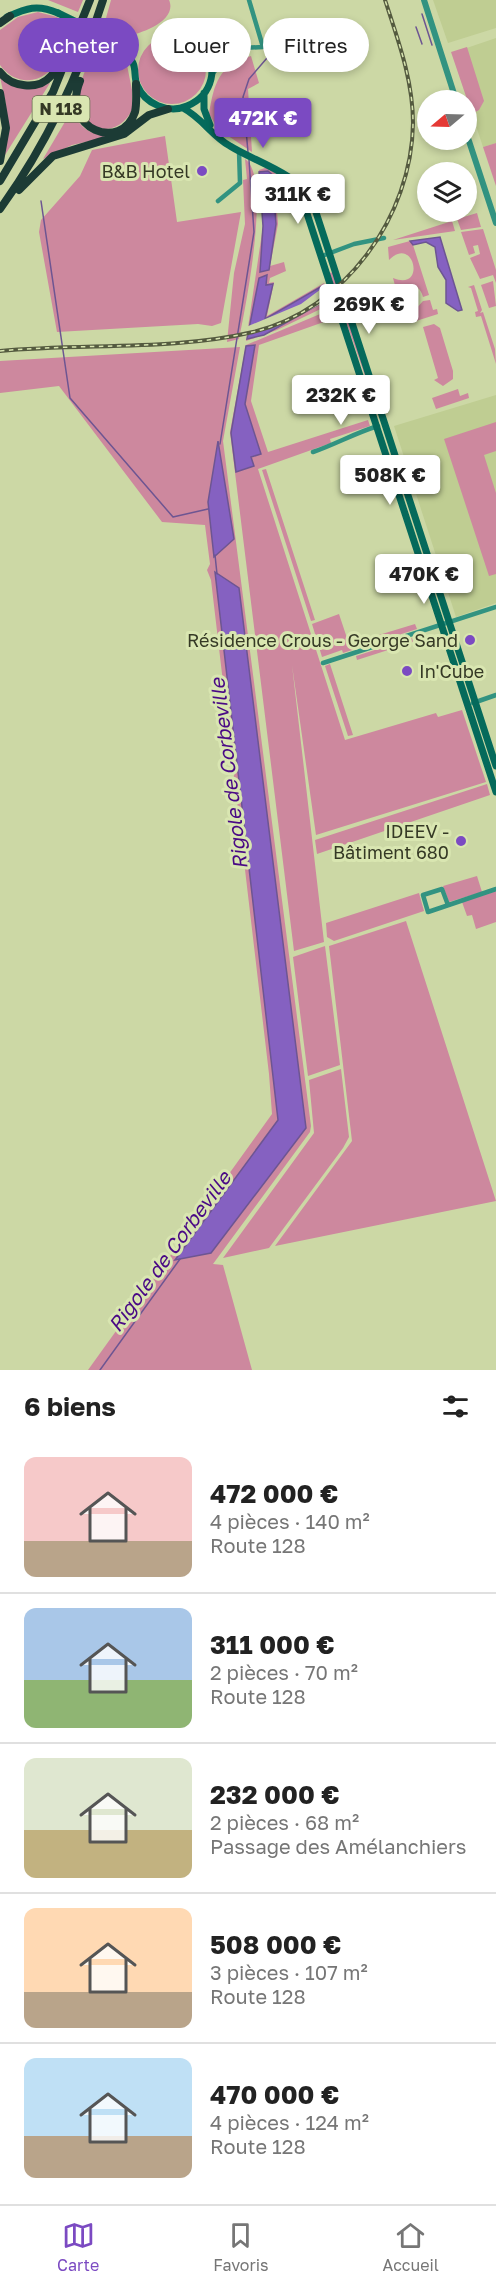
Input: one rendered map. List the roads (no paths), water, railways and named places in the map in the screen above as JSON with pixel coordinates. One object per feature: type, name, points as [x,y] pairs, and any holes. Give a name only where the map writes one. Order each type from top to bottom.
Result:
[{"type":"highway","name":"N 118","points":[[84,18],[90,0]]},
{"type":"highway","name":"N 118","points":[[0,210],[20,181],[63,107],[105,0]]},
{"type":"highway","points":[[105,0],[77,87],[78,116],[90,129],[97,132],[117,130],[130,120],[134,113],[136,84]]},
{"type":"highway","points":[[0,72],[14,83],[28,86],[42,83],[54,72]]},
{"type":"highway","name":"N 118","points":[[0,181],[53,92],[62,72]]},
{"type":"highway","points":[[0,93],[6,128],[0,161]]},
{"type":"highway","points":[[0,210],[53,156],[114,138],[130,130],[149,115],[168,109]]},
{"type":"main road","points":[[4,19],[32,6],[43,7],[107,37],[126,51],[134,65],[136,84],[146,98],[168,109],[183,108],[204,93]]},
{"type":"main road","points":[[211,128],[204,110],[204,93],[212,72]]},
{"type":"main road","points":[[183,108],[211,128],[224,142],[277,170],[307,192],[312,200],[378,426],[446,623]]},
{"type":"main road","points":[[326,254],[472,703],[496,766]]},
{"type":"main road","points":[[472,703],[496,792]]},
{"type":"street","points":[[249,0],[263,47],[251,49]]},
{"type":"street","points":[[424,0],[453,90]]},
{"type":"street","points":[[472,150],[496,223]]},
{"type":"street","points":[[218,201],[240,183],[239,151]]},
{"type":"street","points":[[326,254],[354,244],[384,238]]},
{"type":"street","points":[[313,452],[339,442],[346,436],[378,426]]},
{"type":"street","points":[[323,663],[496,607]]},
{"type":"street","points":[[472,703],[496,695]]},
{"type":"street","points":[[448,905],[442,889],[423,895],[428,912],[496,889]]},
{"type":"waterway","points":[[422,14],[432,45]]},
{"type":"waterway","points":[[416,27],[422,44]]},
{"type":"waterway","points":[[248,152],[243,97],[249,79],[263,63]]},
{"type":"waterway","points":[[220,444],[254,232],[249,160]]},
{"type":"waterway","name":"Rigole de Corbeville","points":[[41,201],[70,398],[173,517],[208,509]]},
{"type":"waterway","name":"Rigole de Corbeville","points":[[215,555],[217,574]]},
{"type":"waterway","name":"Rigole de Corbeville","points":[[100,1370],[180,1259]]},
{"type":"railway","points":[[0,351],[191,342],[253,332],[286,321],[317,303],[344,281],[367,254],[386,224],[401,192],[410,158],[413,123],[410,91],[404,60],[385,0]]},
{"type":"place","name":"B&B Hotel","points":[[202,171]]},
{"type":"place","name":"Résidence Crous - George Sand","points":[[470,640]]},
{"type":"place","name":"In'Cube","points":[[407,671]]},
{"type":"place","name":"IDEEV - Bâtiment 680","points":[[461,841]]}]
